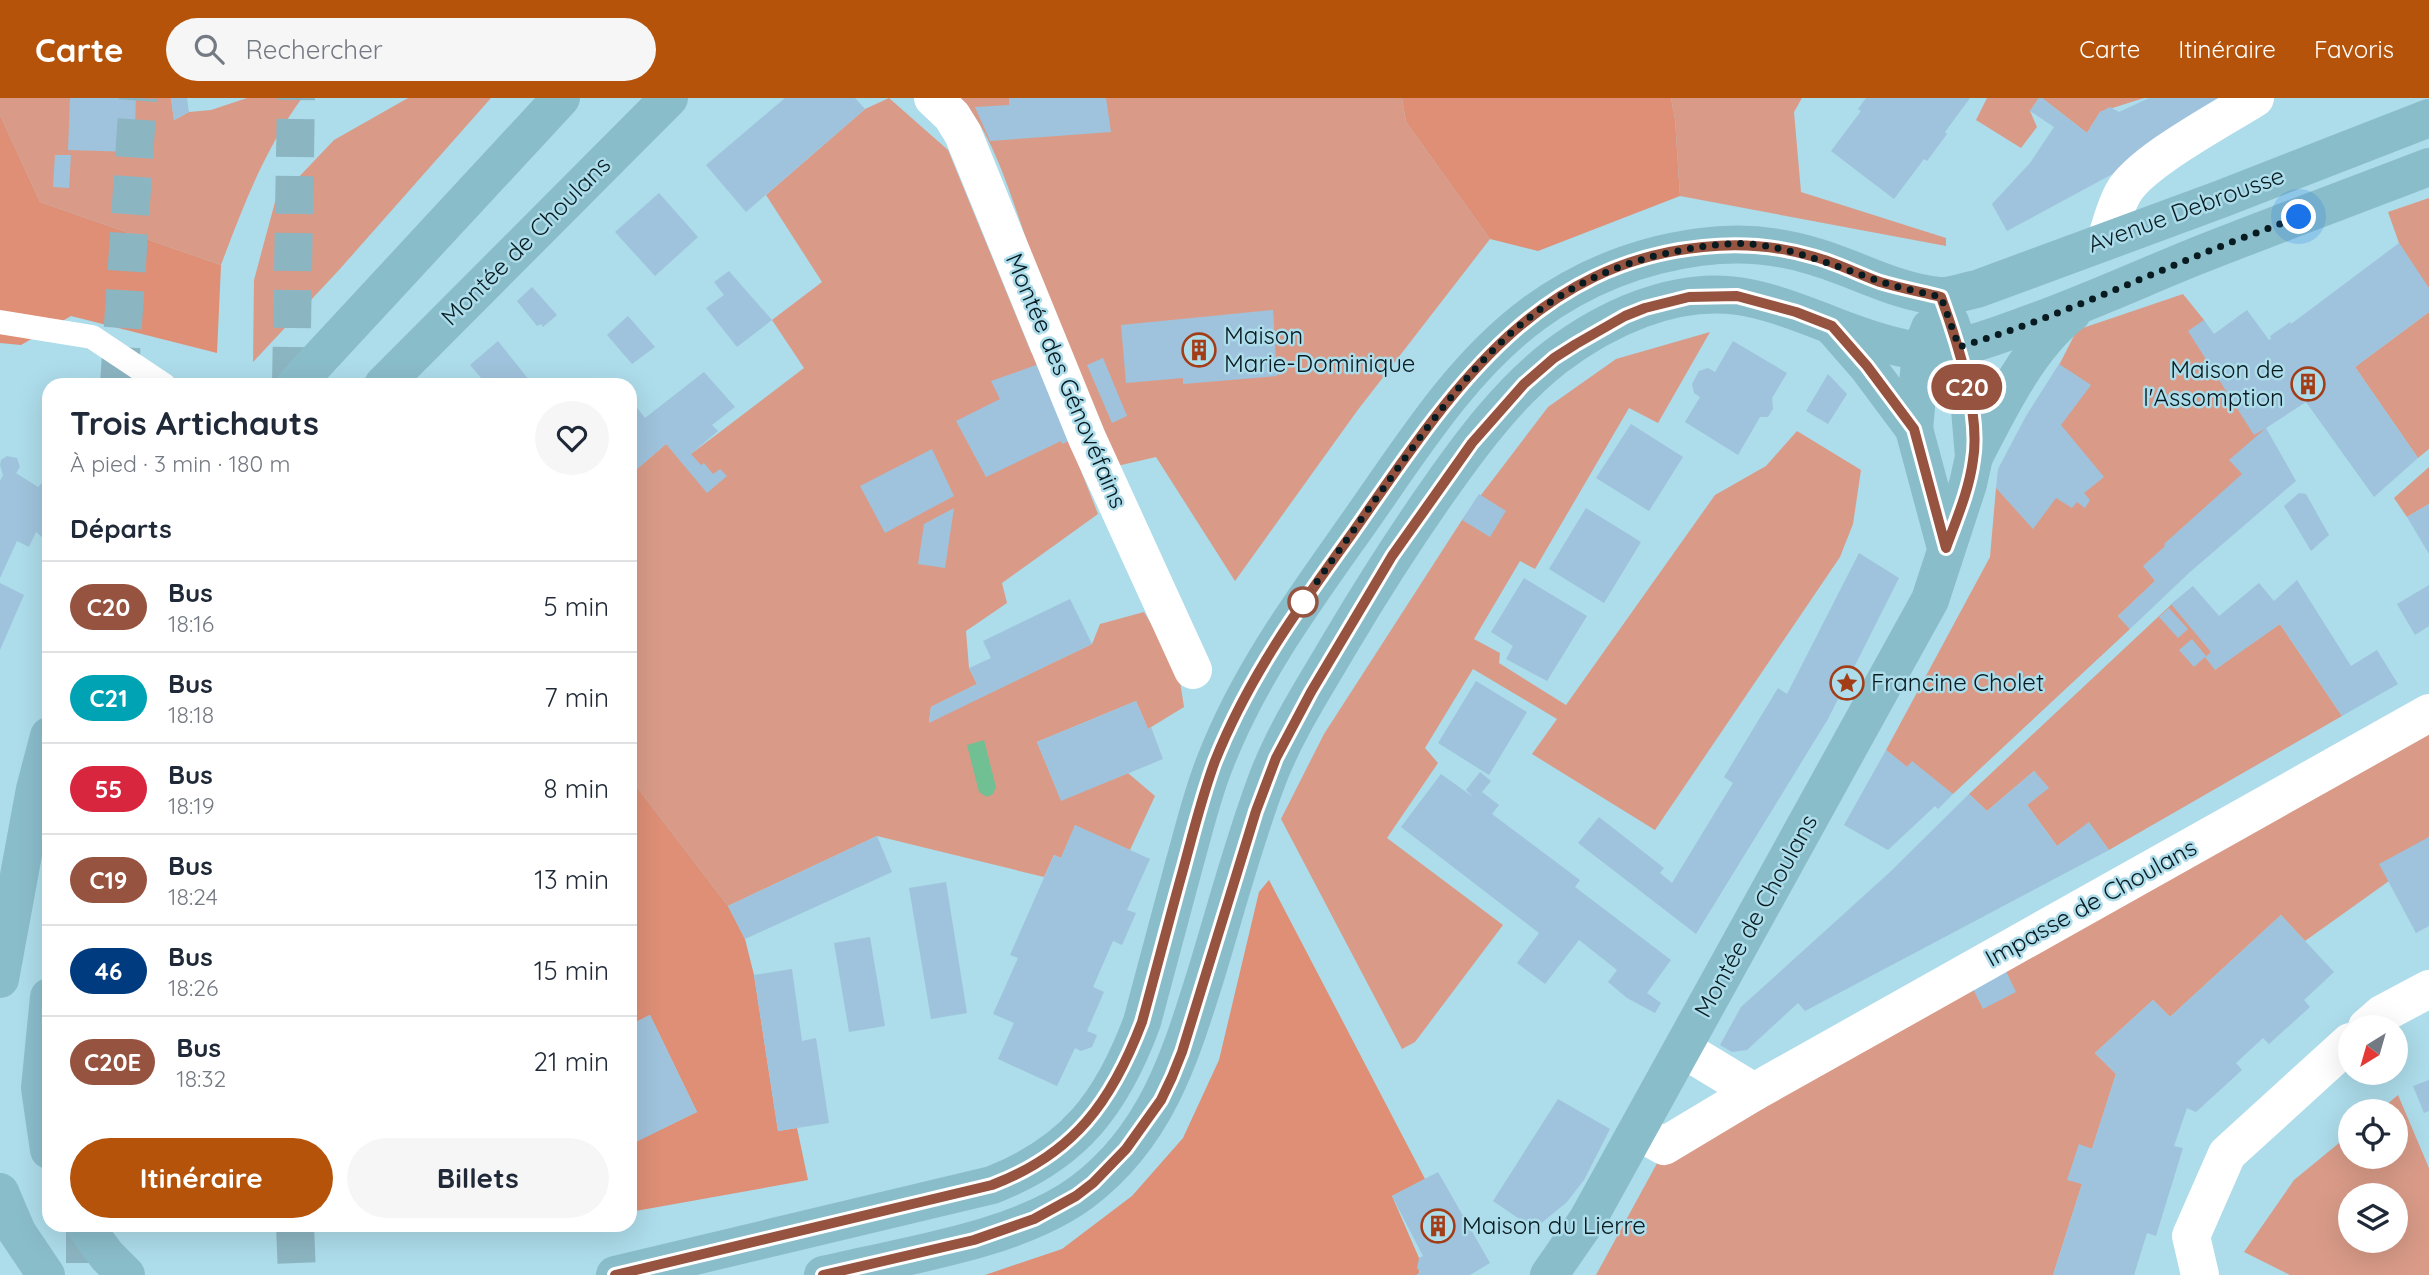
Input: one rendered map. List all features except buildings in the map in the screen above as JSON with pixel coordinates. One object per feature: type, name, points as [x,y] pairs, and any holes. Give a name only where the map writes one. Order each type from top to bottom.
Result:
[{"type":"main road","points":[[301,378],[561,98]]},
{"type":"main road","name":"Montée de Choulans","points":[[390,378],[669,98]]},
{"type":"main road","name":"Avenue Debrousse","points":[[1941,297],[1977,289],[2221,199],[2429,118]]},
{"type":"main road","name":"Avenue Debrousse","points":[[1959,347],[2084,304],[2194,257],[2429,167]]},
{"type":"main road","points":[[1974,457],[1998,410],[2039,346],[2058,324],[2084,304],[2106,240]]},
{"type":"main road","points":[[615,1275],[992,1185],[1013,1177],[1047,1157],[1089,1120],[1122,1072],[1142,1022],[1206,787],[1228,733],[1264,660],[1448,399],[1492,349],[1534,314],[1594,277],[1673,252],[1700,247],[1751,244],[1815,256],[1882,282],[1941,297],[1921,351],[1914,429],[1946,548]]},
{"type":"main road","points":[[823,1275],[974,1240],[1034,1219],[1076,1196],[1093,1183],[1126,1149],[1161,1100],[1177,1064],[1256,811],[1276,758],[1311,692],[1392,556],[1472,443],[1524,384],[1554,358],[1615,321],[1645,308],[1689,297],[1737,296],[1921,351],[1959,347]]},
{"type":"main road","name":"Montée de Choulans","points":[[1549,1275],[1588,1219],[1930,600],[1968,484],[1974,457],[1969,397],[1959,347],[1941,297]]},
{"type":"main road","points":[[1832,326],[1867,366],[1914,429]]},
{"type":"main road","points":[[0,979],[42,762]]},
{"type":"main road","points":[[42,1062],[42,1102]]},
{"type":"main road","points":[[0,1192],[17,1232],[46,1275]]},
{"type":"main road","points":[[89,1232],[126,1275]]},
{"type":"street","name":"Montée des Génovéfains","points":[[933,98],[952,116],[963,134],[1087,439],[1193,670]]},
{"type":"street","points":[[2106,240],[2123,194],[2135,177],[2255,98]]},
{"type":"street","name":"Impasse de Choulans","points":[[1637,1131],[1664,1146],[2429,713]]},
{"type":"street","points":[[2381,1015],[2429,989]]},
{"type":"street","points":[[1683,1049],[1754,1093]]},
{"type":"street","points":[[2200,1275],[2191,1236],[2227,1154],[2338,1053]]},
{"type":"lane","points":[[0,322],[92,337],[154,378]]},
{"type":"shaded area","points":[[0,98],[171,98],[174,120],[189,112],[211,110],[247,98],[302,98],[266,158],[221,265],[40,202],[0,115]]},
{"type":"shaded area","points":[[408,98],[491,98],[339,270],[253,362],[254,280],[275,202],[334,140]]},
{"type":"shaded area","points":[[889,98],[948,150],[1031,352],[1039,364],[1098,514],[1002,583],[1007,603],[966,631],[969,668],[977,684],[931,707],[929,722],[1092,644],[1100,624],[1144,612],[1178,669],[1184,707],[1148,729],[1136,701],[1037,742],[1061,800],[1128,773],[1155,796],[1130,850],[1075,826],[1061,858],[1054,855],[1044,877],[877,836],[728,906],[637,787],[637,469],[666,444],[691,454],[804,368],[772,320],[822,282],[766,195],[865,109]]},
{"type":"shaded area","points":[[958,98],[1402,98],[1406,122],[1490,239],[1357,411],[1235,581],[1156,457],[1117,466],[1038,272],[995,154],[972,112]]},
{"type":"shaded area","points":[[1402,98],[1671,98],[1680,196],[1538,251],[1490,239],[1406,122]]},
{"type":"shaded area","points":[[1671,98],[1802,98],[1794,112],[1801,192],[1946,238],[1946,246],[1680,196]]},
{"type":"shaded area","points":[[1987,98],[2039,98],[2030,111],[2037,127],[2021,148],[1976,120]]},
{"type":"shaded area","points":[[2042,98],[2144,98],[2100,112],[2087,133]]},
{"type":"shaded area","points":[[0,115],[40,202],[221,265],[217,353],[71,316],[21,345],[0,343]]},
{"type":"shaded area","points":[[2429,198],[2429,290],[2399,243],[2388,212]]},
{"type":"shaded area","points":[[2183,294],[2204,320],[2266,428],[2245,471],[2155,581],[2118,616],[2130,629],[1953,794],[1907,767],[1886,750],[1990,557],[1996,488],[2077,330]]},
{"type":"shaded area","points":[[2429,312],[2429,449],[2418,458],[2355,367]]},
{"type":"shaded area","points":[[1710,332],[1658,423],[1629,408],[1535,569],[1520,561],[1474,639],[1500,653],[1499,663],[1566,705],[1715,495],[1766,466],[1797,431],[1861,470],[1853,524],[1840,557],[1655,830],[1532,754],[1557,719],[1473,669],[1425,748],[1438,763],[1387,838],[1503,925],[1415,1042],[1402,1049],[1281,819],[1324,734],[1462,520],[1548,407],[1616,359]]},
{"type":"shaded area","points":[[2429,467],[2429,504],[2407,517],[2394,498]]},
{"type":"shaded area","points":[[2174,602],[2211,652],[2215,669],[2280,624],[2342,716],[2109,850],[2089,823],[2057,846],[2027,805],[2048,788],[2034,771],[1987,811],[1969,794]]},
{"type":"shaded area","points":[[2429,732],[2429,837],[2389,881],[2305,941],[2281,915],[2170,1017],[2153,1000],[2095,1053],[2116,1074],[2092,1149],[2079,1145],[2068,1179],[2082,1184],[2053,1275],[1596,1275],[1661,1156]]},
{"type":"shaded area","points":[[984,740],[996,787],[993,794],[987,797],[979,792],[967,745]]},
{"type":"shaded area","points":[[637,787],[728,906],[745,939],[754,975],[778,1131],[797,1128],[808,1180],[637,1211],[637,1141],[697,1112],[650,1015],[637,1022]]},
{"type":"shaded area","points":[[1269,880],[1425,1179],[1392,1196],[1419,1258],[1419,1275],[985,1275],[1062,1249],[1132,1196],[1183,1138],[1219,1060],[1259,892]]},
{"type":"shaded area","points":[[2408,1119],[2429,1168],[2429,1275],[2290,1275],[2244,1252],[2294,1180],[2338,1144],[2338,1169],[2408,1169]]},
{"type":"tunnel","points":[[119,378],[138,98]]},
{"type":"tunnel","points":[[291,378],[296,98]]},
{"type":"tunnel","points":[[85,1232],[85,1275]]},
{"type":"tunnel","points":[[295,1232],[297,1275]]},
{"type":"bus line","name":"C20","points":[[615,1275],[992,1185],[1013,1177],[1047,1157],[1078,1132],[1102,1104],[1122,1072],[1130,1053],[1142,1022],[1206,787],[1245,695],[1264,660],[1448,399],[1492,349],[1515,328],[1553,300],[1616,268],[1673,252],[1733,244],[1751,244],[1815,256],[1882,282],[1941,297],[1959,347],[1974,431],[1974,457],[1968,484],[1946,548],[1914,429],[1867,366],[1832,326],[1796,312],[1737,296],[1716,295],[1667,301],[1625,316],[1596,331],[1554,358],[1524,384],[1472,443],[1392,556],[1311,692],[1276,758],[1256,811],[1182,1052],[1161,1100],[1145,1125],[1093,1183],[1076,1196],[1034,1219],[974,1240],[823,1275]]},
{"type":"place","name":"Maison Marie-Dominique","points":[[1199,350]]},
{"type":"place","name":"Maison de l'Assomption","points":[[2308,384]]},
{"type":"place","name":"Francine Cholet","points":[[1847,683]]},
{"type":"place","name":"Maison du Lierre","points":[[1438,1226]]},
{"type":"route","points":[[1303,602],[1448,399],[1492,349],[1553,300],[1616,268],[1673,252],[1733,244],[1751,244],[1815,256],[1882,282],[1941,297],[1959,347],[2084,304],[2194,257],[2299,217]]}]
